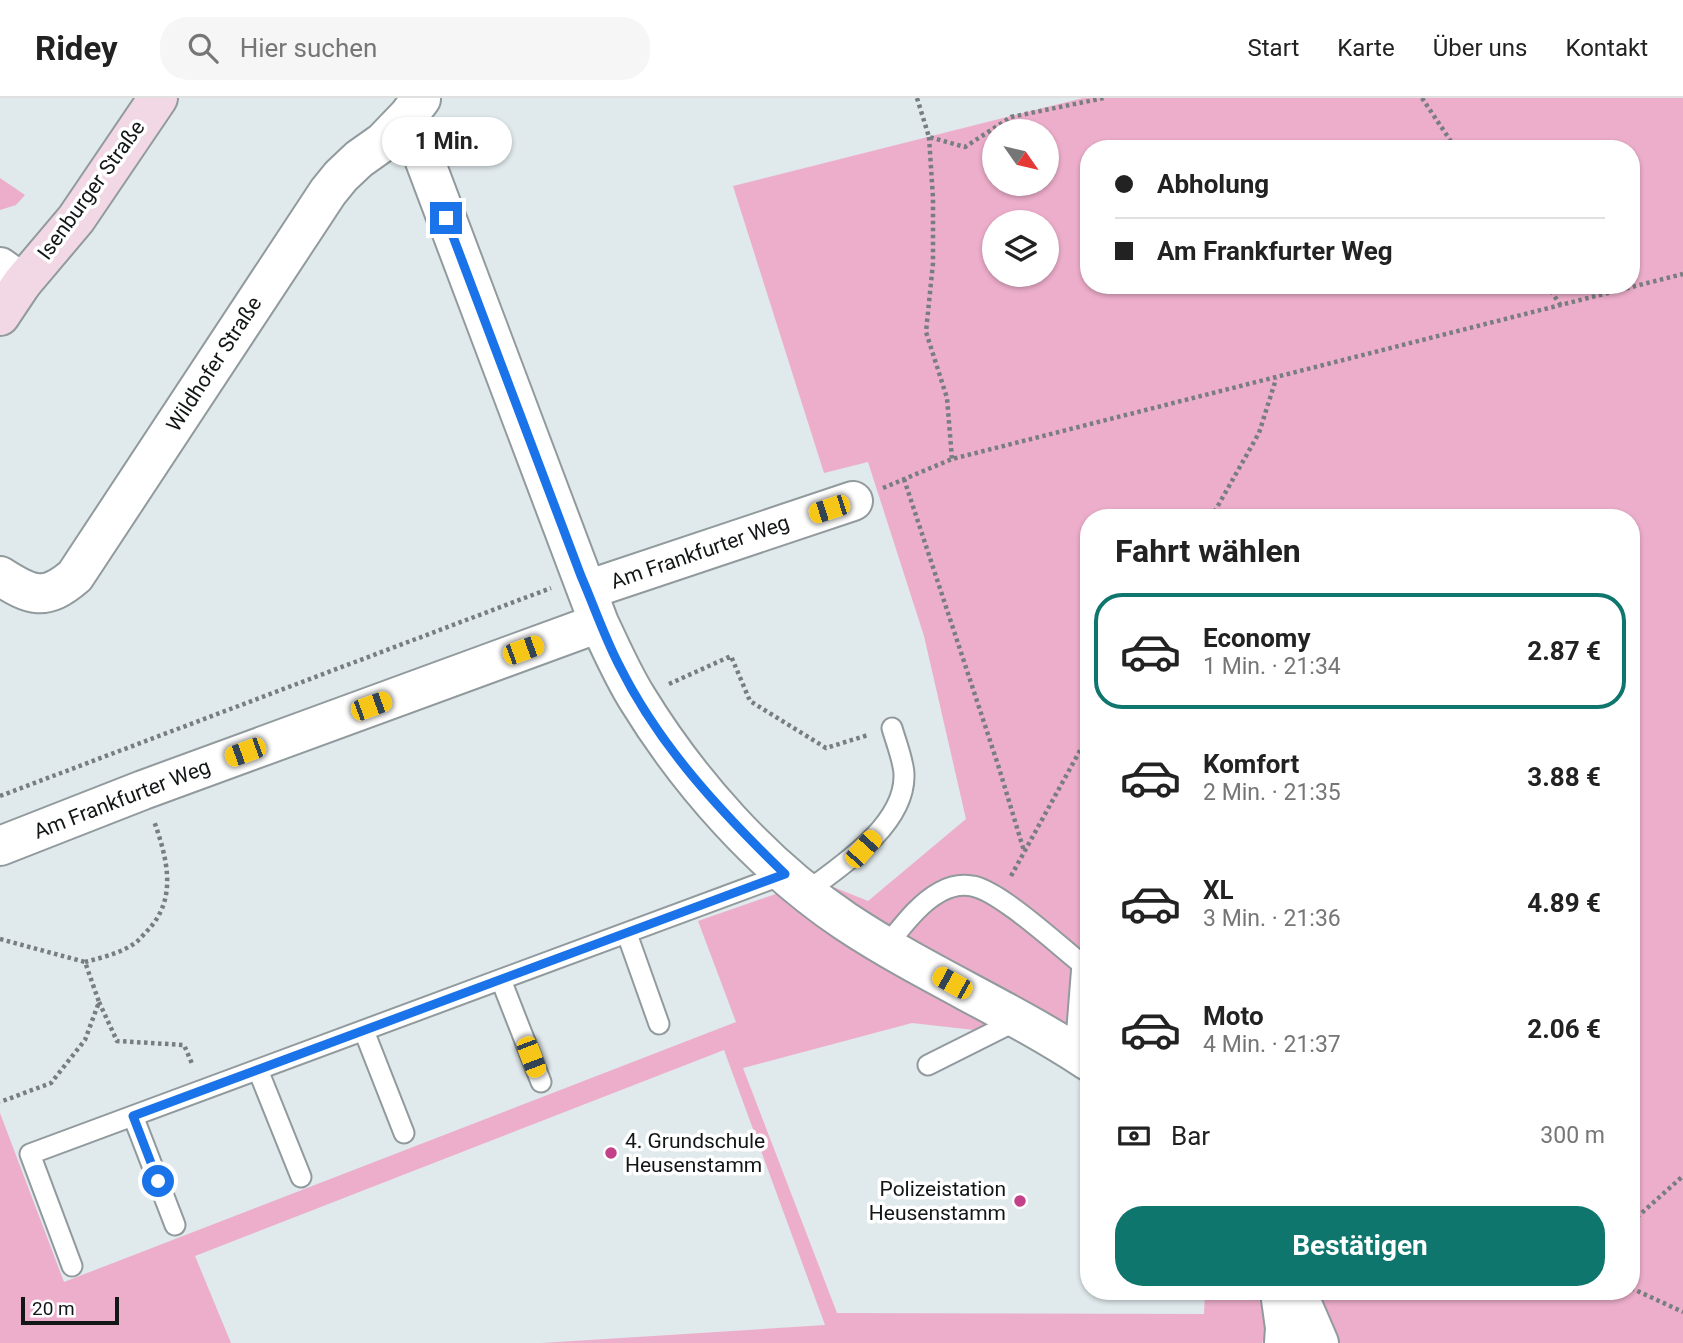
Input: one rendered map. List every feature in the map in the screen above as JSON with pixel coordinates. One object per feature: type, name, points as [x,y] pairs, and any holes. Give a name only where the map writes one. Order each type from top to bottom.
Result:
[{"type":"main road","name":"Isenburger Straße","points":[[0,316],[11,275],[76,219],[158,98]]},
{"type":"street","name":"Wildhofer Straße","points":[[0,576],[20,589],[39,594],[61,588],[75,576],[328,192],[359,159],[383,142],[415,107]]},
{"type":"street","name":"Am Frankfurter Weg","points":[[415,107],[589,596],[619,666],[667,743],[694,780],[726,816],[795,883],[846,921],[886,946],[1080,1056]]},
{"type":"street","name":"Am Frankfurter Weg","points":[[0,846],[143,790],[589,596],[853,501]]},
{"type":"street","points":[[1281,1300],[1285,1328],[1283,1343]]},
{"type":"street","points":[[1300,1300],[1319,1343]]},
{"type":"lane","points":[[72,1266],[30,1154],[626,934],[795,883],[863,849],[881,829],[895,807],[902,790],[904,774],[892,728]]},
{"type":"lane","points":[[886,946],[919,908],[940,892],[956,886],[973,886],[1011,907],[1080,962]]},
{"type":"lane","points":[[626,934],[659,1024]]},
{"type":"lane","points":[[501,980],[541,1082]]},
{"type":"lane","points":[[928,1065],[1018,1020]]},
{"type":"lane","points":[[363,1031],[404,1133]]},
{"type":"lane","points":[[258,1070],[301,1178]]},
{"type":"lane","points":[[133,1116],[175,1225]]},
{"type":"path","points":[[917,98],[929,137],[933,198],[933,263],[926,332],[947,398],[953,459]]},
{"type":"path","points":[[929,137],[965,148],[1011,117],[1104,98]]},
{"type":"path","points":[[1422,98],[1450,140]]},
{"type":"path","points":[[1640,286],[1683,275]]},
{"type":"path","points":[[1553,294],[1561,306]]},
{"type":"path","points":[[853,501],[953,459],[1608,294]]},
{"type":"path","points":[[1216,509],[1259,433],[1276,378]]},
{"type":"path","points":[[904,479],[1024,851]]},
{"type":"path","points":[[0,796],[589,596]]},
{"type":"path","points":[[638,699],[731,656],[750,701],[826,748],[892,728]]},
{"type":"path","points":[[999,900],[1080,750]]},
{"type":"path","points":[[0,939],[85,962],[133,945],[155,922],[165,900],[169,872],[162,842],[143,790]]},
{"type":"path","points":[[85,962],[117,1041],[184,1045],[195,1073]]},
{"type":"path","points":[[0,1102],[51,1083],[85,1040],[99,1002]]},
{"type":"path","points":[[1640,1215],[1683,1177]]},
{"type":"path","points":[[1640,1292],[1683,1312]]},
{"type":"shaded area","points":[[1083,98],[1683,98],[1683,1343],[1332,1343],[1312,1300],[1640,1300],[1640,509],[1080,509],[1080,1039],[996,987],[983,1031],[912,1023],[743,1068],[837,1313],[1204,1314],[1205,1300],[1268,1300],[1272,1324],[1262,1343],[542,1343],[825,1325],[724,1050],[195,1256],[231,1343],[0,1343],[0,1113],[64,1282],[736,1022],[698,921],[816,880],[868,901],[966,819],[924,636],[868,462],[824,473],[733,186],[982,123],[982,196],[1059,196],[1059,119],[999,119]]},
{"type":"shaded area","points":[[0,178],[25,195],[16,205],[0,210]]},
{"type":"place","name":"4. Grundschule Heusenstamm","points":[[611,1153]]},
{"type":"place","name":"Polizeistation Heusenstamm","points":[[1020,1201]]},
{"type":"route","points":[[158,1181],[133,1116],[785,874],[694,780],[652,721],[619,666],[581,576],[446,218]]}]
